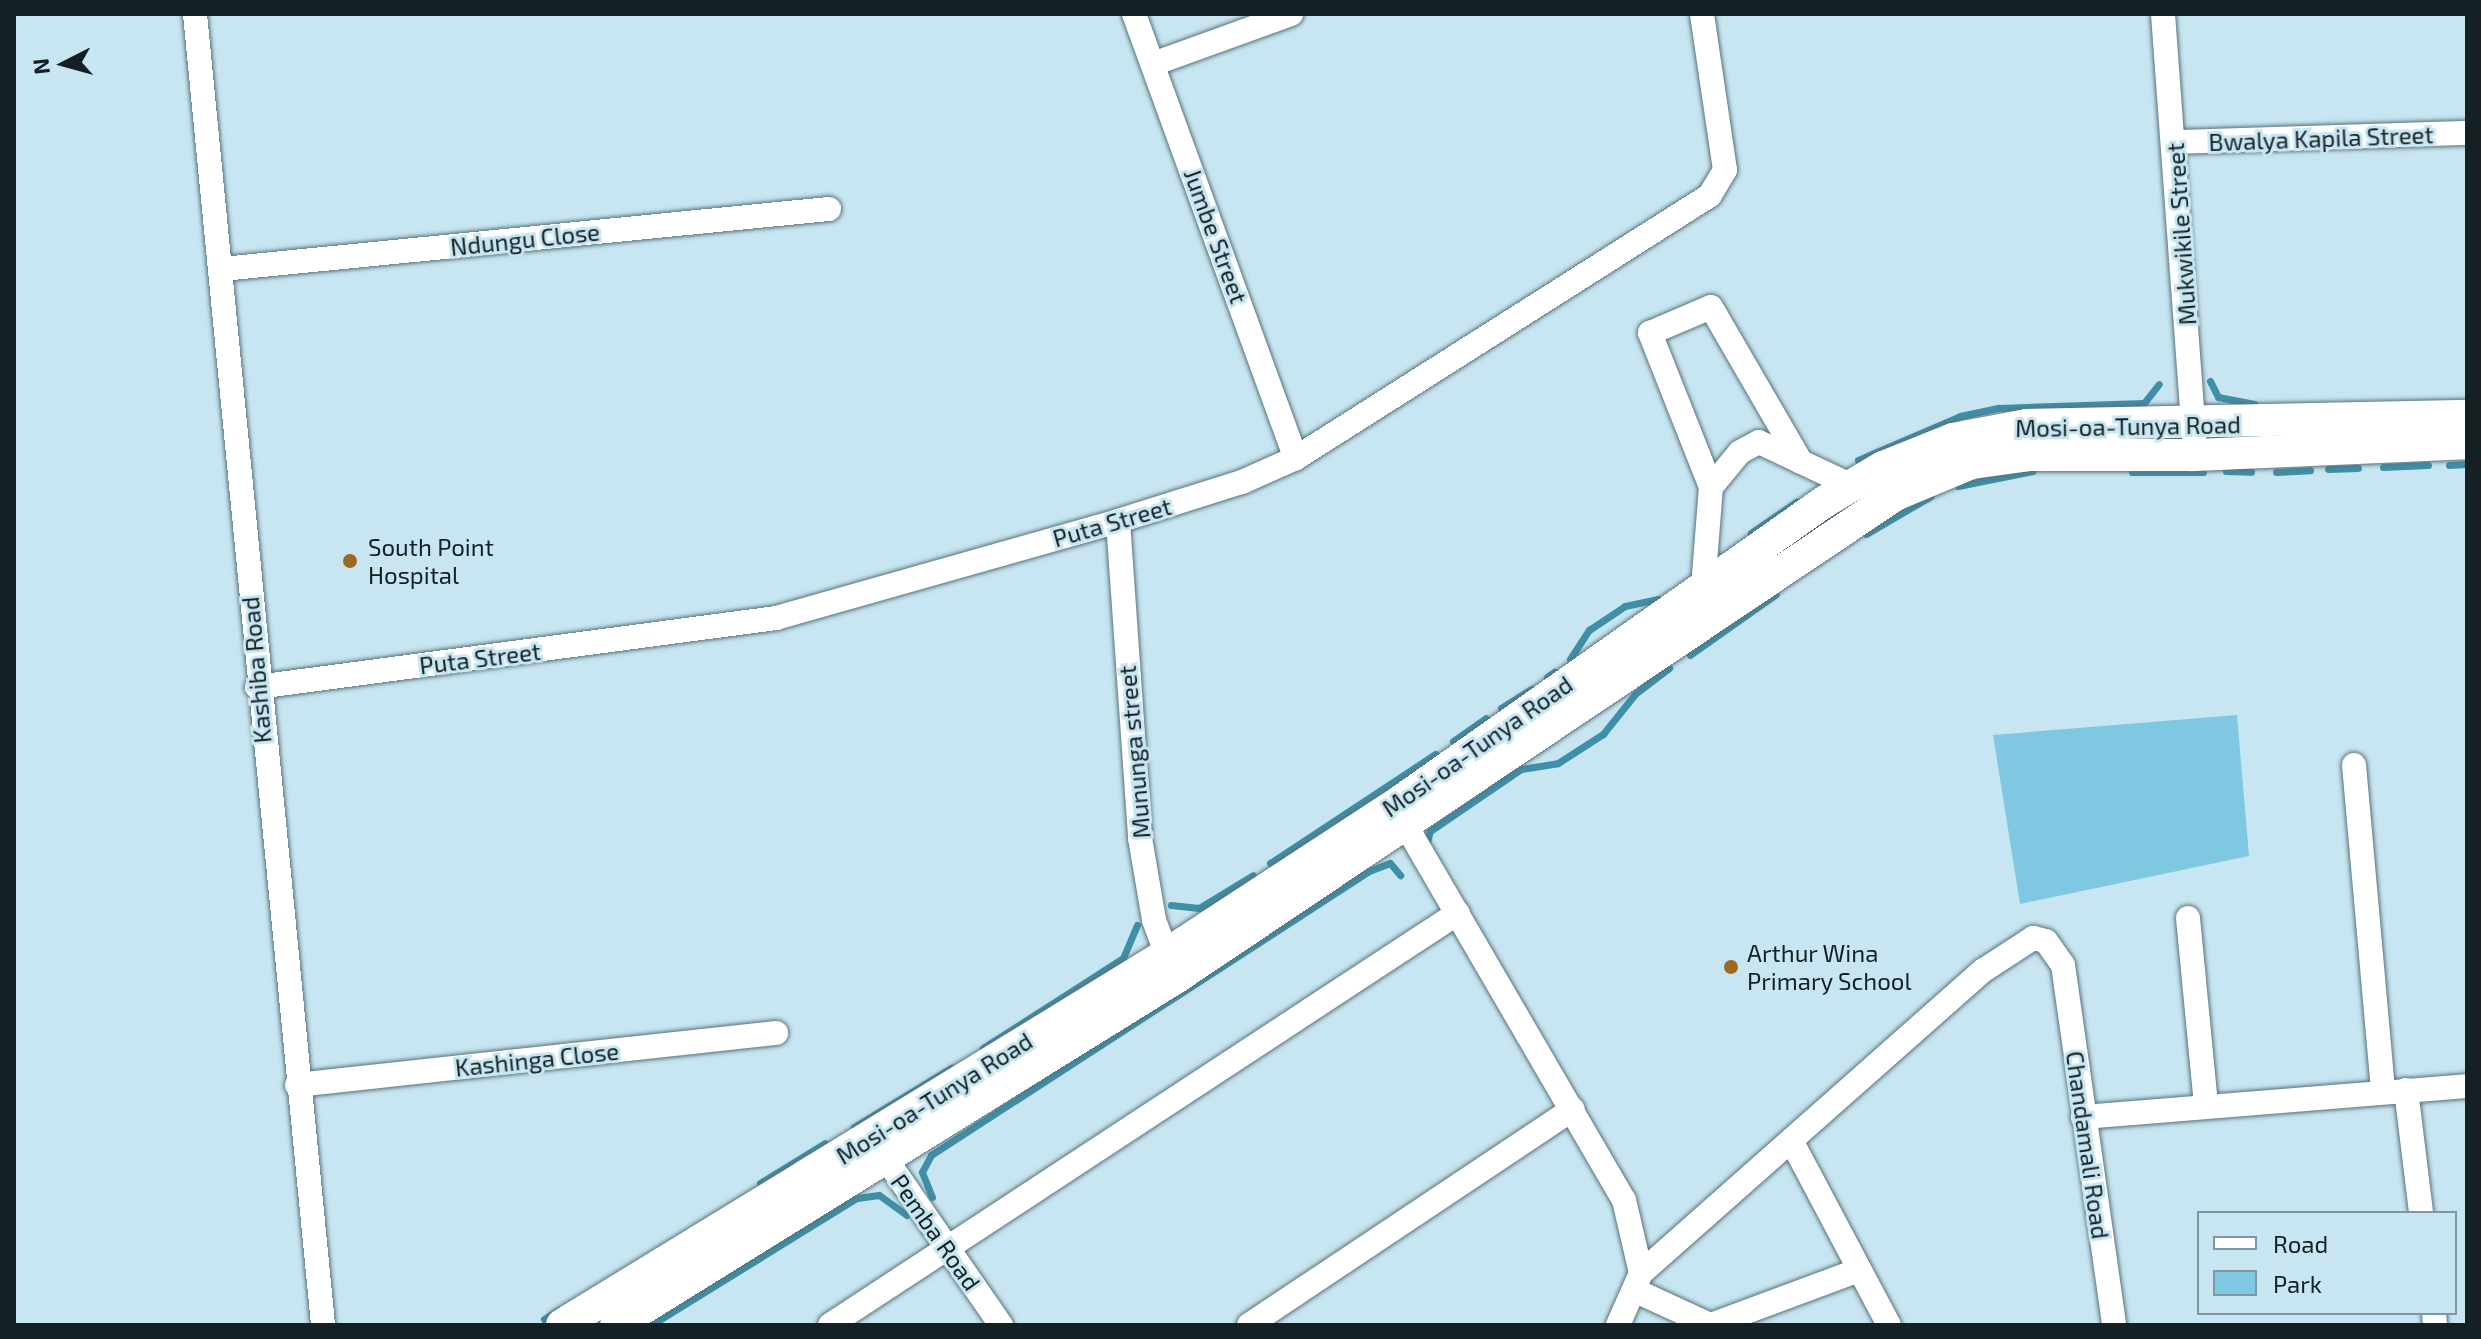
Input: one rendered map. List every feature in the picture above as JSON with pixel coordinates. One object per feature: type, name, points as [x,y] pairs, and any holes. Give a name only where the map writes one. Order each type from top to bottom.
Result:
[{"type":"main road","name":"Mosi-oa-Tunya Road","points":[[616,1325],[878,1148],[1170,966],[1868,510],[1918,484],[1972,463],[2030,455],[2467,416]]},
{"type":"main road","name":"Mosi-oa-Tunya Road","points":[[1400,816],[1703,588],[1850,485],[1917,451],[1990,430],[2027,425],[2194,440],[2467,443]]},
{"type":"main road","name":"Mosi-oa-Tunya Road","points":[[562,1325],[878,1148]]},
{"type":"street","name":"Kashiba Road","points":[[195,14],[222,269],[257,687],[323,1325]]},
{"type":"street","name":"Jumbe Street","points":[[1134,14],[1296,458]]},
{"type":"street","points":[[1153,64],[1291,14]]},
{"type":"street","name":"Puta Street","points":[[257,687],[776,618],[1118,521],[1242,482],[1296,458],[1710,195],[1725,170],[1702,14]]},
{"type":"street","name":"Mukwikile Street","points":[[2163,14],[2176,142],[2194,440]]},
{"type":"street","name":"Bwalya Kapila Street","points":[[2176,142],[2467,133]]},
{"type":"street","name":"Ndungu Close","points":[[222,269],[829,209]]},
{"type":"street","points":[[1703,588],[1711,487],[1650,333],[1711,307],[1801,462]]},
{"type":"street","points":[[1711,487],[1740,452],[1759,442],[1850,485]]},
{"type":"street","name":"Mununga street","points":[[1118,521],[1140,838],[1170,966]]},
{"type":"street","points":[[2354,765],[2395,1090],[2421,1211]]},
{"type":"street","points":[[1400,816],[1624,1200],[1638,1282],[1711,1325],[1859,1270]]},
{"type":"street","points":[[830,1325],[1458,913]]},
{"type":"street","points":[[2188,918],[2206,1106]]},
{"type":"street","name":"Chandamali Road","points":[[1792,1142],[1984,970],[2026,939],[2046,941],[2063,965],[2114,1325]]},
{"type":"street","name":"Kashinga Close","points":[[297,1085],[776,1033]]},
{"type":"street","points":[[2083,1117],[2467,1086]]},
{"type":"street","points":[[1249,1325],[1573,1109]]},
{"type":"street","points":[[1618,1325],[1638,1282],[1792,1142],[1889,1325]]},
{"type":"street","name":"Pemba Road","points":[[878,1148],[1001,1325]]},
{"type":"green space","points":[[2237,715],[2249,856],[2020,904],[1993,735]]},
{"type":"waterway","points":[[2210,381],[2218,397],[2254,404]]},
{"type":"waterway","points":[[1858,460],[1960,416],[1999,408],[2144,403],[2159,384]]},
{"type":"waterway","points":[[2449,465],[2467,464]]},
{"type":"waterway","points":[[2383,467],[2428,465]]},
{"type":"waterway","points":[[2328,469],[2358,468]]},
{"type":"waterway","points":[[2276,472],[2310,470]]},
{"type":"waterway","points":[[1958,486],[2033,471]]},
{"type":"waterway","points":[[2226,471],[2251,472]]},
{"type":"waterway","points":[[2132,472],[2203,472]]},
{"type":"waterway","points":[[1866,534],[1931,496]]},
{"type":"waterway","points":[[1751,533],[1796,502]]},
{"type":"waterway","points":[[1690,655],[1776,594]]},
{"type":"waterway","points":[[1570,659],[1589,630],[1625,606],[1658,599]]},
{"type":"waterway","points":[[1427,842],[1430,831],[1521,769],[1558,763],[1603,734],[1635,694],[1669,668]]},
{"type":"waterway","points":[[1547,677],[1554,672]]},
{"type":"waterway","points":[[1501,708],[1531,689]]},
{"type":"waterway","points":[[1453,741],[1486,718]]},
{"type":"waterway","points":[[1270,863],[1435,754]]},
{"type":"waterway","points":[[932,1197],[922,1172],[931,1155],[1369,871],[1390,863],[1400,875]]},
{"type":"waterway","points":[[1171,905],[1199,908],[1253,875]]},
{"type":"waterway","points":[[983,1048],[1123,958],[1137,925]]},
{"type":"waterway","points":[[854,1127],[951,1068]]},
{"type":"waterway","points":[[760,1183],[825,1143]]},
{"type":"waterway","points":[[651,1325],[857,1198],[879,1195],[907,1215]]},
{"type":"waterway","points":[[544,1319],[559,1310]]},
{"type":"place","name":"South Point Hospital","points":[[350,561]]},
{"type":"place","name":"Arthur Wina Primary School","points":[[1731,967]]}]
